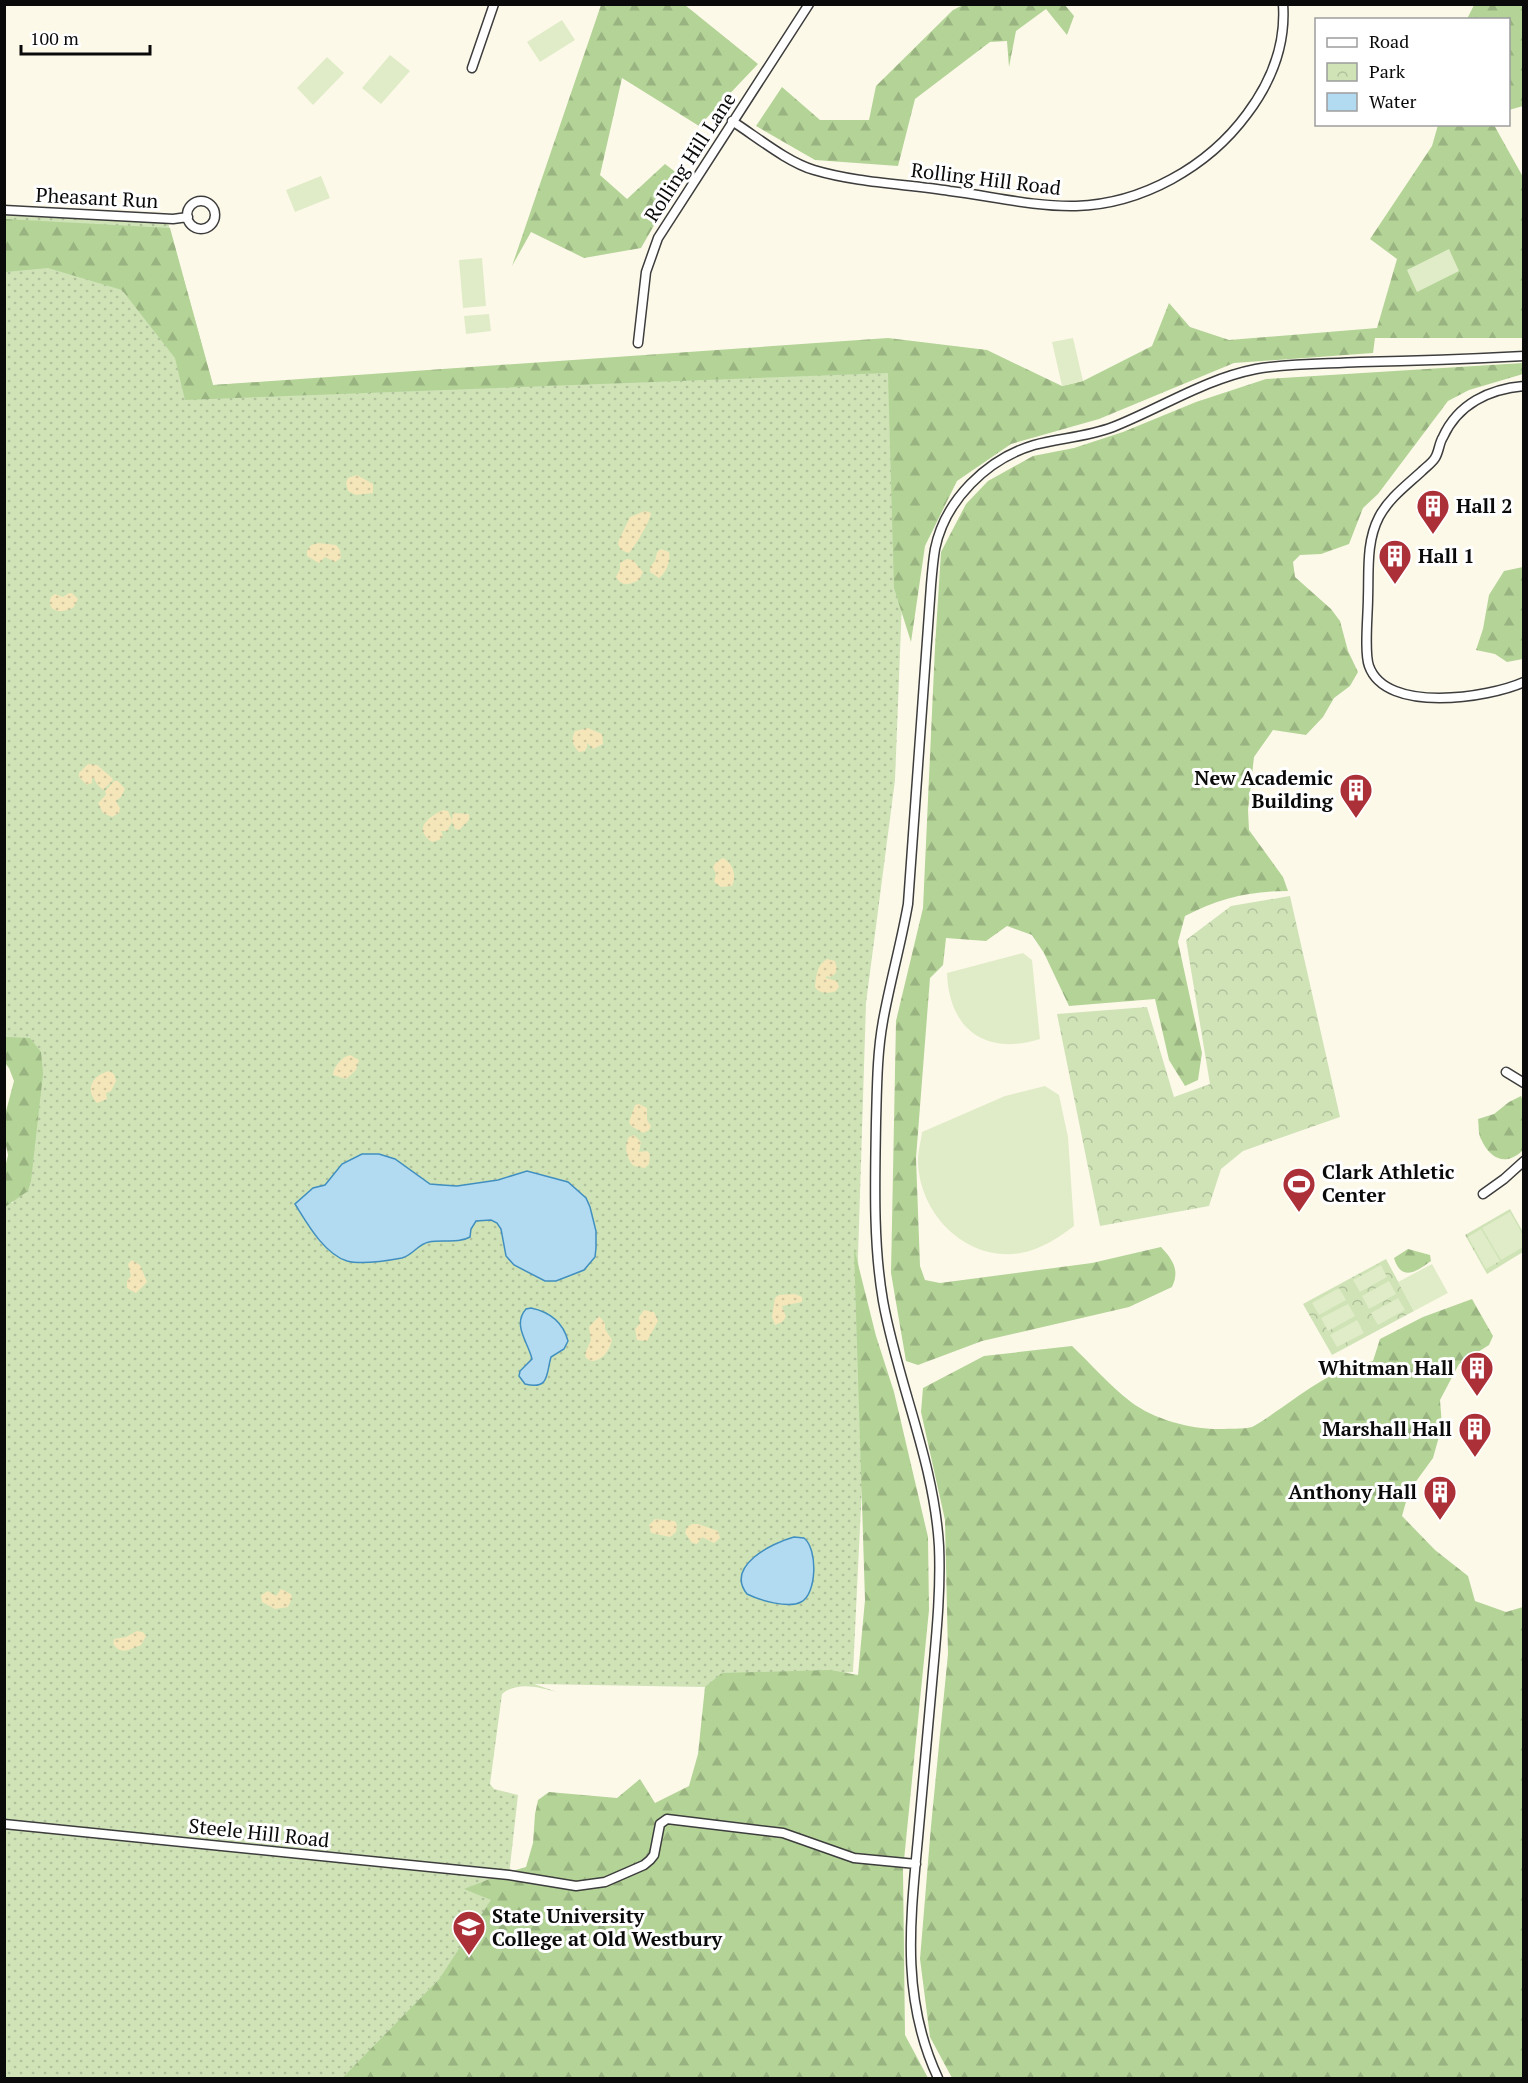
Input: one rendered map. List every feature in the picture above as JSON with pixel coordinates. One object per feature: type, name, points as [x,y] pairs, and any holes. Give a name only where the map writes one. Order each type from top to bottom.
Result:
[{"type":"street","points":[[472,68],[494,4]]},
{"type":"street","name":"Rolling Hill Lane","points":[[638,343],[646,272],[658,238],[808,4]]},
{"type":"street","name":"Rolling Hill Road","points":[[732,121],[799,164],[813,170],[846,177],[1036,204],[1076,206],[1098,204],[1139,194],[1186,171],[1219,147],[1240,124],[1261,94],[1278,56],[1283,31],[1283,4]]},
{"type":"street","name":"Pheasant Run","points":[[4,210],[172,219],[188,217]]},
{"type":"street","points":[[938,2079],[917,2020],[910,1956],[915,1864],[939,1609],[939,1546],[933,1494],[922,1447],[896,1362],[883,1299],[876,1223],[875,1175],[878,1053],[908,904],[935,548],[942,528],[957,501],[975,480],[1002,459],[1035,445],[1113,427],[1217,380],[1256,369],[1298,364],[1524,356]]},
{"type":"street","points":[[1524,386],[1500,389],[1465,407],[1447,428],[1436,458],[1386,505],[1375,527],[1370,550],[1368,632],[1369,665],[1374,676],[1388,689],[1405,696],[1447,698],[1481,695],[1524,682]]},
{"type":"street","points":[[1506,1072],[1524,1083]]},
{"type":"street","points":[[1483,1194],[1524,1161]]},
{"type":"street","name":"Steele Hill Road","points":[[4,1824],[509,1875],[576,1886],[605,1881],[644,1865],[654,1855],[660,1824],[667,1819],[783,1833],[854,1858],[915,1864]]},
{"type":"green space","points":[[601,5],[685,5],[758,64],[699,126],[622,78],[600,175],[627,199],[665,164],[682,177],[641,248],[584,258],[531,232],[512,266]]},
{"type":"green space","points":[[963,5],[1065,5],[1074,16],[1067,35],[1046,9],[1016,31],[1009,67],[1007,41],[990,42],[915,99],[898,166],[815,160],[756,126],[782,87],[820,120],[869,120],[876,86],[953,10]]},
{"type":"green space","points":[[1474,5],[1523,5],[1523,106],[1510,110],[1510,18],[1468,18]]},
{"type":"green space","points":[[562,20],[575,40],[540,62],[527,42]]},
{"type":"green space","points":[[390,55],[410,71],[381,104],[362,88]]},
{"type":"green space","points":[[327,57],[344,73],[313,105],[297,88]]},
{"type":"green space","points":[[1438,126],[1495,126],[1523,177],[1523,338],[1375,338],[1373,353],[1234,363],[1099,419],[1011,444],[957,481],[925,546],[911,642],[894,588],[888,373],[185,400],[175,358],[122,290],[48,268],[5,272],[5,219],[170,228],[213,385],[888,338],[987,350],[1062,386],[1083,381],[1152,346],[1169,303],[1190,327],[1229,340],[1377,328],[1397,259],[1370,239],[1432,146]]},
{"type":"green space","points":[[321,176],[330,198],[295,212],[286,190]]},
{"type":"green space","points":[[5,210],[167,219],[213,385],[901,344],[902,602],[895,780],[866,1003],[858,1257],[861,1340],[867,1382],[853,1672],[705,1687],[534,1684],[557,1692],[521,1686],[502,1694],[490,1784],[494,1789],[518,1795],[509,1875],[498,1875],[465,1889],[492,1900],[439,1979],[342,2078],[5,2078],[4,1203],[13,1203],[22,1065],[5,1047]]},
{"type":"green space","points":[[1449,249],[1459,271],[1417,292],[1407,270]]},
{"type":"green space","points":[[482,258],[486,306],[463,308],[459,260]]},
{"type":"green space","points":[[489,314],[491,331],[466,334],[464,316]]},
{"type":"green space","points":[[1073,338],[1083,381],[1062,386],[1052,342]]},
{"type":"green space","points":[[1523,363],[1523,374],[1469,390],[1448,401],[1378,494],[1363,508],[1349,544],[1321,554],[1300,555],[1293,562],[1295,577],[1331,609],[1340,621],[1348,651],[1358,672],[1350,686],[1334,698],[1323,717],[1306,735],[1273,730],[1254,757],[1248,810],[1249,830],[1283,877],[1288,891],[1260,892],[1235,897],[1210,904],[1185,916],[1178,942],[1202,1053],[1198,1080],[1185,1086],[1169,1060],[1155,999],[1069,1006],[1044,953],[1032,935],[1007,926],[986,941],[946,938],[943,965],[930,978],[916,1158],[920,1266],[925,1280],[940,1283],[1092,1263],[1161,1247],[1172,1261],[1175,1275],[1172,1287],[1129,1307],[982,1341],[918,1365],[906,1361],[891,1273],[896,1021],[923,908],[941,552],[966,504],[988,481],[1033,456],[1074,448],[1123,432],[1196,402],[1266,379]]},
{"type":"green space","points":[[1523,567],[1523,659],[1507,662],[1495,654],[1476,650],[1483,629],[1489,595],[1504,571]]},
{"type":"green space","points":[[1290,896],[1340,1117],[1243,1151],[1221,1169],[1209,1206],[1100,1226],[1057,1014],[1147,1007],[1174,1097],[1210,1084],[1186,940],[1231,906]]},
{"type":"green space","points":[[1023,953],[1032,960],[1040,1039],[1003,1044],[987,1041],[974,1034],[955,1010],[949,993],[947,973]]},
{"type":"green space","points":[[5,1038],[30,1038],[41,1052],[43,1074],[31,1181],[28,1191],[5,1207],[5,1168],[8,1155],[5,1141],[5,1115],[14,1081],[5,1063]]},
{"type":"green space","points":[[1045,1086],[1059,1095],[1068,1137],[1074,1226],[1036,1249],[1021,1253],[1001,1254],[965,1243],[938,1217],[921,1183],[918,1164],[922,1132],[1005,1096]]},
{"type":"green space","points":[[1521,1096],[1524,1104],[1523,1150],[1511,1158],[1494,1156],[1481,1139],[1478,1119],[1494,1114]]},
{"type":"green space","points":[[1510,1209],[1523,1232],[1523,1252],[1487,1274],[1465,1235]]},
{"type":"green space","points":[[1510,1212],[1523,1235],[1523,1247],[1501,1260],[1482,1228]]},
{"type":"green space","points":[[1481,1229],[1500,1261],[1486,1269],[1468,1237]]},
{"type":"green space","points":[[854,1248],[876,1336],[894,1392],[928,1537],[929,1610],[903,1870],[905,2035],[928,2078],[342,2078],[439,1979],[491,1900],[464,1889],[526,1867],[533,1843],[538,1800],[549,1792],[617,1798],[640,1779],[655,1803],[689,1786],[698,1754],[705,1687],[722,1673],[830,1670],[858,1675],[865,1600]]},
{"type":"green space","points":[[1408,1249],[1430,1255],[1431,1261],[1409,1273],[1400,1270],[1394,1258]]},
{"type":"green space","points":[[1386,1259],[1414,1311],[1332,1355],[1303,1304]]},
{"type":"green space","points":[[1432,1264],[1448,1293],[1414,1311],[1398,1282]]},
{"type":"green space","points":[[1381,1265],[1387,1277],[1360,1292],[1353,1280]]},
{"type":"green space","points":[[1389,1281],[1396,1294],[1369,1309],[1362,1296]]},
{"type":"green space","points":[[1339,1288],[1346,1300],[1319,1315],[1312,1303]]},
{"type":"green space","points":[[1398,1298],[1405,1310],[1378,1325],[1371,1313]]},
{"type":"green space","points":[[1472,1299],[1493,1336],[1489,1345],[1459,1364],[1440,1400],[1442,1426],[1433,1458],[1409,1491],[1402,1516],[1435,1550],[1468,1576],[1475,1601],[1506,1612],[1523,1607],[1523,2078],[952,2078],[930,2037],[920,1959],[948,1654],[945,1520],[921,1412],[923,1388],[984,1356],[1072,1346],[1123,1396],[1151,1414],[1175,1423],[1199,1428],[1247,1428],[1269,1417],[1325,1379],[1356,1365],[1373,1361],[1380,1339],[1423,1317]]},
{"type":"green space","points":[[1348,1304],[1355,1316],[1328,1331],[1321,1318]]},
{"type":"green space","points":[[1357,1320],[1364,1333],[1337,1347],[1330,1335]]},
{"type":"sand","points":[[357,475],[373,484],[373,493],[356,495],[348,491],[346,483],[348,478]]},
{"type":"sand","points":[[645,511],[651,513],[638,540],[629,553],[621,550],[619,540],[630,517]]},
{"type":"sand","points":[[319,543],[336,545],[340,550],[341,558],[335,562],[325,557],[319,563],[307,556],[311,545]]},
{"type":"sand","points":[[661,549],[669,552],[669,563],[659,578],[650,572],[650,567],[655,561],[657,552]]},
{"type":"sand","points":[[627,559],[633,560],[643,572],[639,580],[626,584],[616,577],[620,563]]},
{"type":"sand","points":[[69,593],[78,599],[74,607],[65,611],[53,609],[50,602],[51,597],[55,594],[63,597]]},
{"type":"sand","points":[[588,728],[602,734],[603,744],[593,749],[587,743],[585,751],[579,752],[573,739],[575,731]]},
{"type":"sand","points":[[88,764],[97,765],[112,778],[113,780],[103,790],[94,778],[92,778],[92,783],[87,785],[79,777],[79,773]]},
{"type":"sand","points":[[114,781],[118,781],[125,789],[116,801],[120,808],[119,813],[112,817],[103,813],[98,803]]},
{"type":"sand","points":[[443,810],[448,811],[452,820],[453,813],[469,814],[469,820],[459,830],[455,829],[452,822],[447,831],[441,831],[443,836],[439,840],[432,842],[426,837],[423,828],[428,820]]},
{"type":"sand","points":[[723,858],[733,870],[732,886],[721,887],[714,882],[716,874],[713,867]]},
{"type":"sand","points":[[827,959],[835,961],[837,969],[835,974],[830,977],[826,976],[826,978],[837,981],[839,987],[836,991],[825,993],[815,987],[819,968]]},
{"type":"sand","points":[[350,1055],[359,1060],[356,1070],[346,1079],[333,1075],[338,1063]]},
{"type":"sand","points":[[109,1071],[114,1074],[116,1081],[111,1091],[106,1093],[107,1099],[97,1103],[91,1093],[92,1083],[103,1073]]},
{"type":"sand","points":[[639,1104],[647,1108],[647,1120],[651,1126],[643,1133],[631,1126],[629,1122],[635,1105]]},
{"type":"sand","points":[[634,1135],[641,1142],[639,1152],[647,1151],[650,1154],[649,1164],[645,1168],[634,1166],[628,1156],[627,1141]]},
{"type":"sand","points":[[132,1260],[140,1265],[147,1282],[136,1293],[127,1288],[127,1281],[131,1276],[128,1264]]},
{"type":"sand","points":[[795,1294],[802,1297],[802,1302],[782,1306],[786,1317],[775,1325],[772,1317],[775,1298],[779,1295]]},
{"type":"sand","points":[[644,1310],[654,1312],[658,1321],[647,1341],[637,1340],[635,1329],[640,1323],[639,1317]]},
{"type":"sand","points":[[599,1316],[605,1323],[605,1329],[612,1340],[605,1355],[591,1361],[586,1358],[585,1354],[591,1340],[589,1327]]},
{"type":"sand","points":[[655,1519],[675,1521],[676,1532],[670,1537],[651,1533],[649,1525]]},
{"type":"sand","points":[[692,1524],[718,1531],[720,1538],[714,1543],[702,1537],[697,1544],[692,1543],[685,1533],[687,1527]]},
{"type":"sand","points":[[281,1589],[291,1594],[292,1598],[288,1607],[275,1609],[262,1602],[261,1595],[268,1591],[276,1596]]},
{"type":"sand","points":[[137,1631],[143,1632],[146,1636],[141,1645],[123,1651],[113,1644],[114,1639],[126,1637]]},
{"type":"water","points":[[362,1154],[379,1154],[395,1159],[430,1184],[457,1186],[498,1180],[527,1171],[568,1182],[586,1198],[590,1207],[596,1231],[595,1257],[584,1270],[556,1281],[545,1281],[514,1265],[506,1256],[501,1229],[491,1220],[476,1221],[471,1229],[470,1237],[455,1241],[425,1243],[402,1258],[360,1263],[347,1261],[324,1245],[295,1204],[313,1188],[325,1185],[342,1164]]},
{"type":"water","points":[[531,1308],[555,1319],[563,1328],[568,1341],[564,1349],[551,1357],[546,1379],[539,1385],[525,1384],[519,1376],[520,1371],[532,1359],[522,1334],[520,1321],[526,1309]]},
{"type":"water","points":[[794,1537],[804,1538],[812,1552],[813,1581],[806,1597],[801,1602],[789,1605],[766,1601],[747,1594],[742,1584],[742,1574],[746,1565],[774,1544]]},
{"type":"place","name":"Hall 2","points":[[1433,535]]},
{"type":"place","name":"Hall 1","points":[[1395,585]]},
{"type":"place","name":"New Academic Building","points":[[1356,819]]},
{"type":"place","name":"Clark Athletic Center","points":[[1299,1213]]},
{"type":"place","name":"Whitman Hall","points":[[1477,1397]]},
{"type":"place","name":"Marshall Hall","points":[[1475,1458]]},
{"type":"place","name":"Anthony Hall","points":[[1440,1521]]},
{"type":"place","name":"State University College at Old Westbury","points":[[469,1956]]}]
